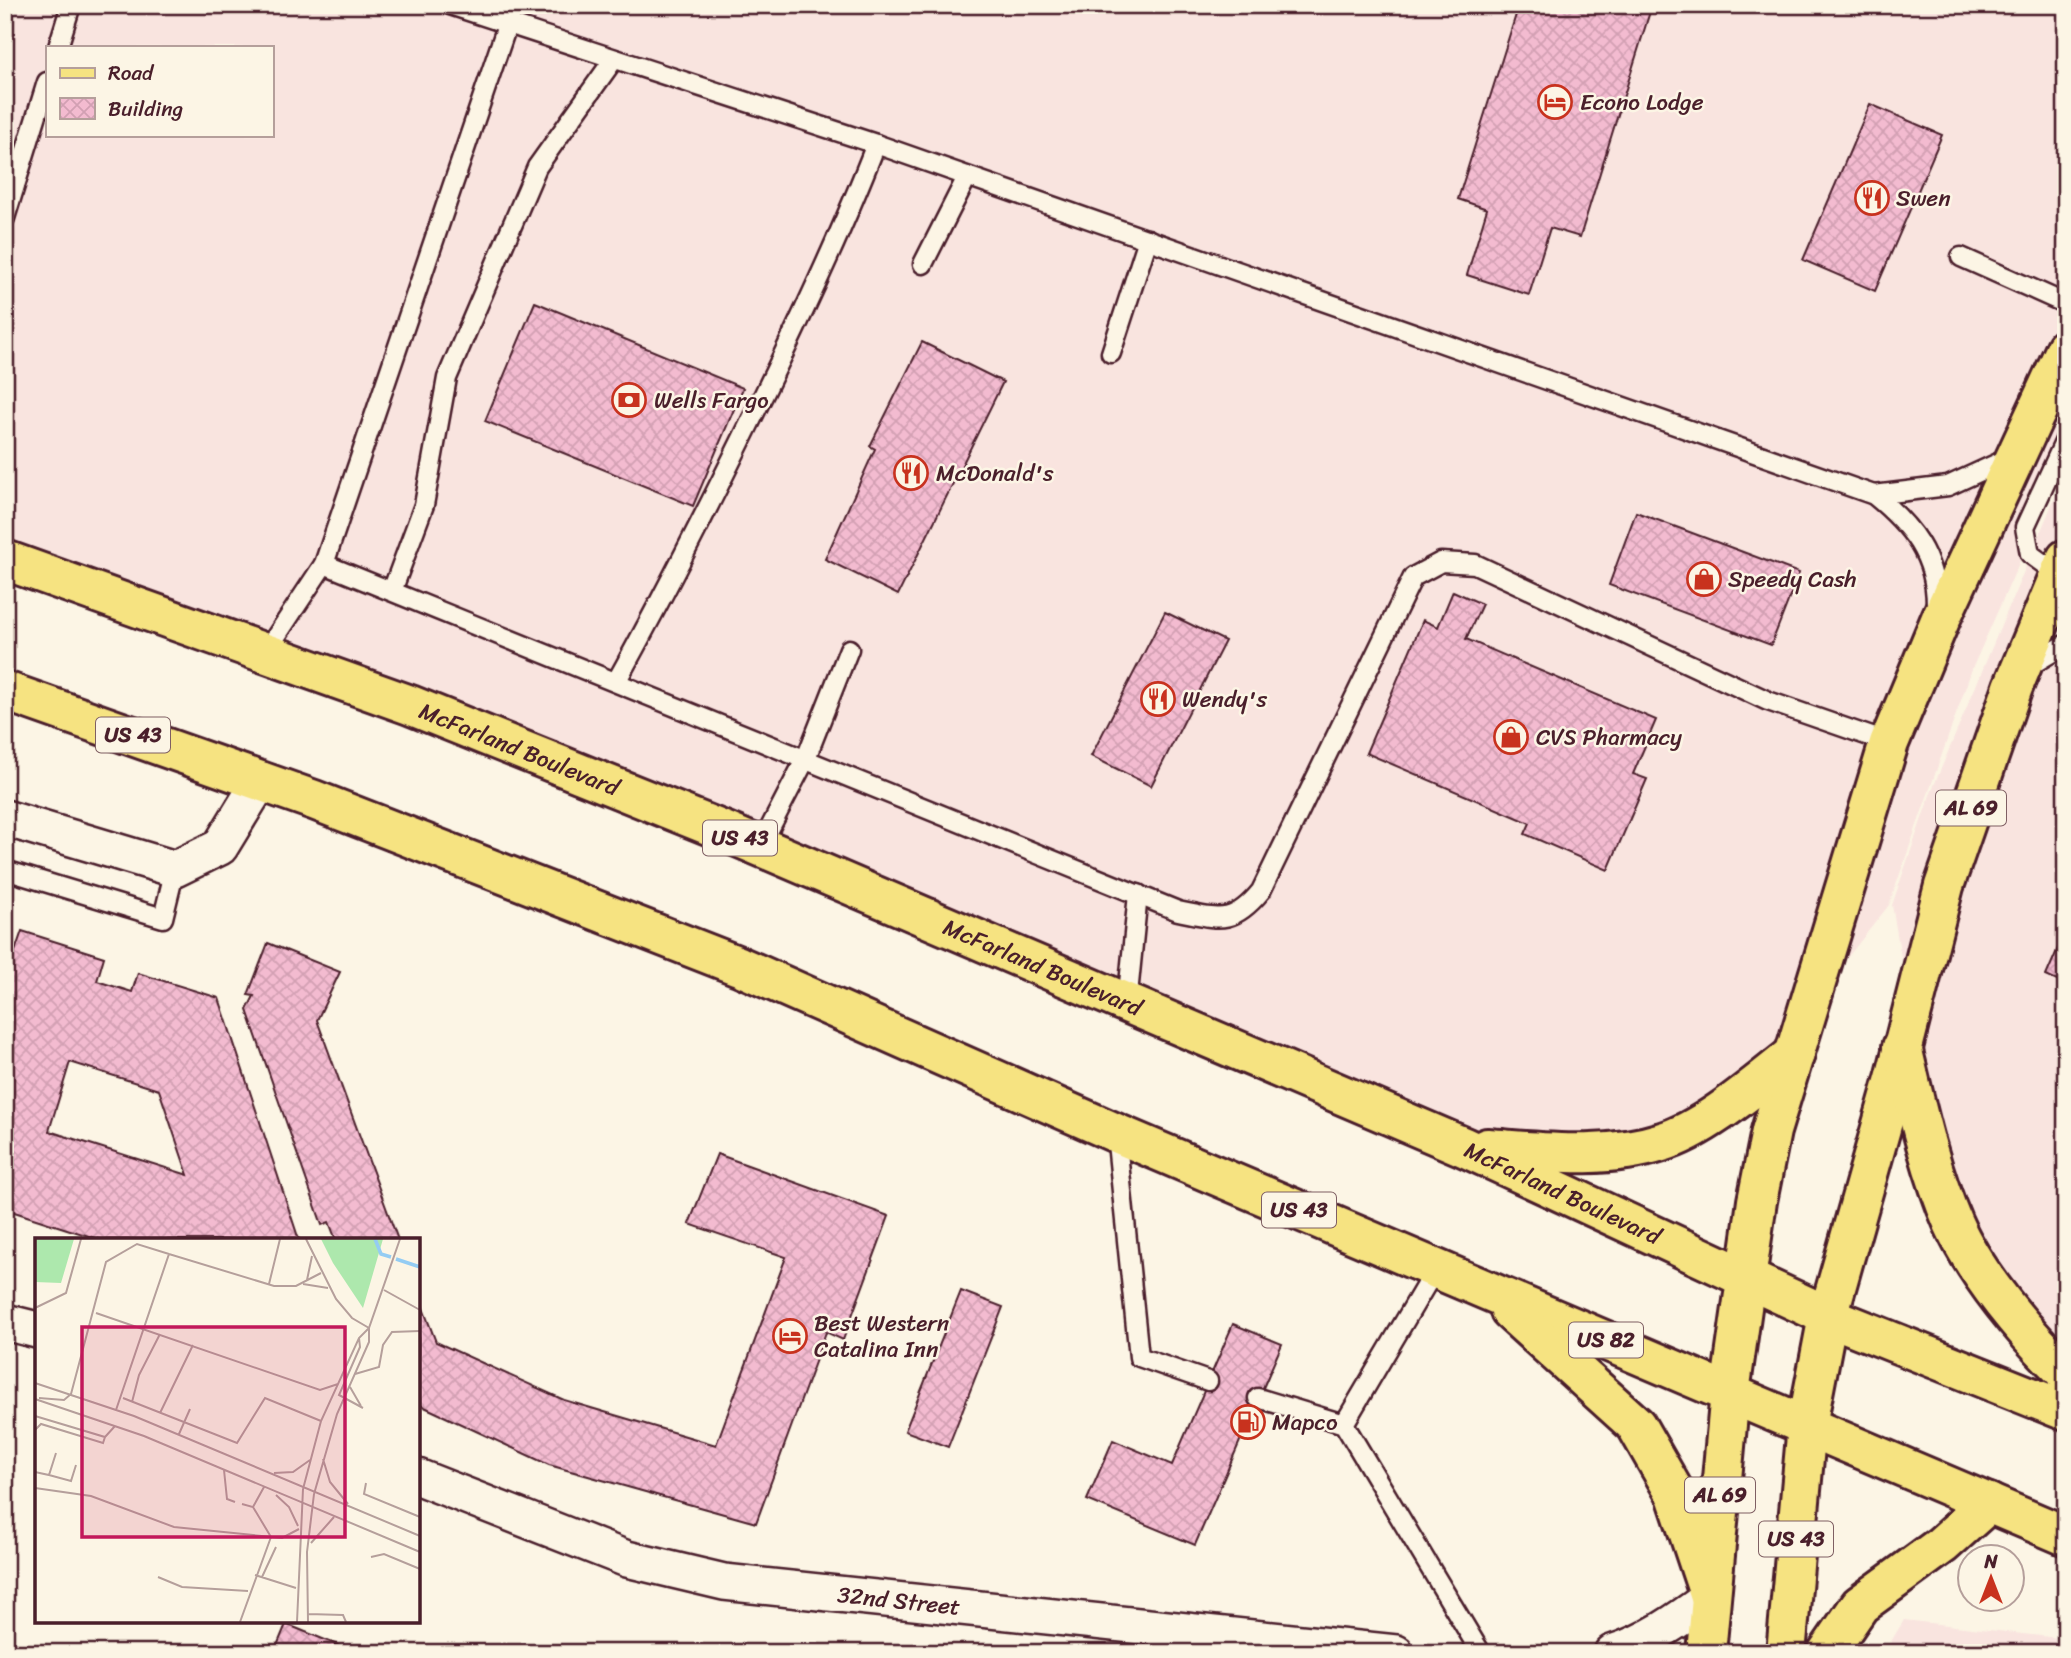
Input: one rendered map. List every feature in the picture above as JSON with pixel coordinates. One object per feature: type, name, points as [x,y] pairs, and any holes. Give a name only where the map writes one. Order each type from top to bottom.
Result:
[{"type":"main road","name":"AL 69","points":[[1710,1597],[1730,1392],[1757,1201],[1771,1131],[1889,743],[1936,629],[2066,348]]},
{"type":"main road","name":"McFarland Boulevard","points":[[5,560],[410,705],[760,847],[1464,1147],[1828,1316],[2066,1411]]},
{"type":"main road","name":"AL 69","points":[[1807,1425],[1828,1316],[1944,886],[2020,671],[2063,571]]},
{"type":"main road","name":"US 43","points":[[5,691],[261,780],[739,966],[1116,1133],[1482,1287]]},
{"type":"main road","points":[[1902,1047],[1931,1162],[1953,1224],[1981,1272],[2046,1354],[2066,1373]]},
{"type":"main road","points":[[1464,1147],[1577,1154],[1663,1142],[1727,1108],[1795,1054]]},
{"type":"main road","points":[[1482,1287],[1567,1360],[1636,1425],[1676,1495],[1710,1597],[1706,1653]]},
{"type":"main road","name":"US 82","points":[[1482,1287],[2066,1536]]},
{"type":"main road","name":"US 43","points":[[1786,1653],[1807,1425]]},
{"type":"main road","points":[[1827,1653],[1860,1605],[1941,1545],[1989,1503]]},
{"type":"street","points":[[5,818],[175,869],[220,847],[261,780]]},
{"type":"street","points":[[5,1322],[35,1330]]},
{"type":"street","name":"32nd Street","points":[[420,1477],[627,1559],[724,1582],[1396,1653]]},
{"type":"street","points":[[1612,1653],[1634,1646],[1674,1623],[1710,1597]]},
{"type":"lane","points":[[58,46],[71,5]]},
{"type":"lane","points":[[450,5],[876,144],[1874,495],[1902,517],[1927,554],[1936,582],[1936,629]]},
{"type":"lane","points":[[265,653],[324,564],[514,5]]},
{"type":"lane","points":[[393,592],[424,505],[447,378],[537,167],[614,59]]},
{"type":"lane","points":[[5,218],[46,85]]},
{"type":"lane","points":[[617,682],[682,564],[795,330],[844,228],[876,144]]},
{"type":"lane","points":[[923,264],[967,177]]},
{"type":"lane","points":[[1111,353],[1148,239]]},
{"type":"lane","points":[[1961,257],[2066,304]]},
{"type":"lane","points":[[2063,571],[2030,554],[2025,527],[2066,438]]},
{"type":"lane","points":[[1874,495],[1948,486],[1990,469],[2017,453]]},
{"type":"lane","points":[[324,564],[1178,911],[1219,919],[1244,911],[1261,891],[1413,577],[1441,562],[1475,564],[1768,701],[1889,743]]},
{"type":"lane","points":[[2020,671],[2066,644]]},
{"type":"lane","points":[[760,847],[806,758],[849,649]]},
{"type":"lane","points":[[5,870],[163,918],[175,869]]},
{"type":"lane","points":[[1127,1004],[1138,894]]},
{"type":"lane","points":[[1116,1133],[1139,1357],[1208,1381]]},
{"type":"lane","points":[[1345,1424],[1436,1268]]},
{"type":"lane","points":[[1258,1398],[1345,1424],[1481,1653]]},
{"type":"shaded area","points":[[5,5],[2066,5],[2066,457],[1972,669],[1889,905],[1752,1078],[1637,1143],[1419,1129],[5,560]]},
{"type":"shaded area","points":[[2066,471],[2066,1338],[2041,1328],[1976,1247],[1927,1108],[1892,905],[1930,795]]},
{"type":"shaded area","points":[[1904,1620],[2066,1639],[2066,1653],[1884,1653]]},
{"type":"building","name":"Econo Lodge","points":[[1519,5],[1652,5],[1580,237],[1550,228],[1529,295],[1467,275],[1487,209],[1458,199]]},
{"type":"building","name":"Swen","points":[[1870,104],[1942,135],[1875,291],[1803,260]]},
{"type":"building","points":[[535,302],[743,388],[693,506],[485,421]]},
{"type":"building","name":"McDonald's","points":[[922,342],[1003,382],[898,595],[825,559],[875,449],[870,446]]},
{"type":"building","name":"Speedy Cash","points":[[1636,512],[1799,573],[1771,645],[1609,585]]},
{"type":"building","name":"CVS Pharmacy","points":[[1453,591],[1482,604],[1466,639],[1656,720],[1633,774],[1647,779],[1608,870],[1525,834],[1530,823],[1366,753],[1423,620],[1438,627]]},
{"type":"building","name":"Wendy's","points":[[1165,612],[1225,641],[1151,786],[1091,756]]},
{"type":"building","points":[[2066,930],[2066,985],[2046,976]]},
{"type":"building","points":[[22,931],[104,957],[97,981],[132,992],[138,973],[219,998],[298,1238],[95,1238],[5,1209],[5,952],[14,954]],"holes":[[[70,1062],[159,1090],[188,1175],[49,1131]]]},
{"type":"building","points":[[268,943],[340,972],[317,1020],[397,1238],[335,1238],[329,1222],[322,1225],[247,1010],[254,996],[248,995]]},
{"type":"building","name":"Best Western Catalina Inn","points":[[717,1154],[889,1216],[843,1340],[826,1332],[756,1523],[549,1465],[420,1405],[420,1300],[436,1342],[564,1400],[716,1445],[786,1257],[689,1224]]},
{"type":"building","points":[[961,1291],[1003,1307],[948,1447],[905,1431]]},
{"type":"building","points":[[1233,1324],[1282,1344],[1195,1545],[1087,1500],[1113,1440],[1172,1465]]},
{"type":"building","points":[[286,1624],[357,1653],[274,1653]]},
{"type":"place","name":"Econo Lodge","points":[[1555,102]]},
{"type":"place","name":"Swen","points":[[1872,198]]},
{"type":"place","name":"Wells Fargo","points":[[629,400]]},
{"type":"place","name":"McDonald's","points":[[911,473]]},
{"type":"place","name":"Speedy Cash","points":[[1704,579]]},
{"type":"place","name":"Wendy's","points":[[1158,699]]},
{"type":"place","name":"CVS Pharmacy","points":[[1511,737]]},
{"type":"place","name":"Best Western Catalina Inn","points":[[790,1336]]},
{"type":"place","name":"Mapco","points":[[1248,1422]]}]
